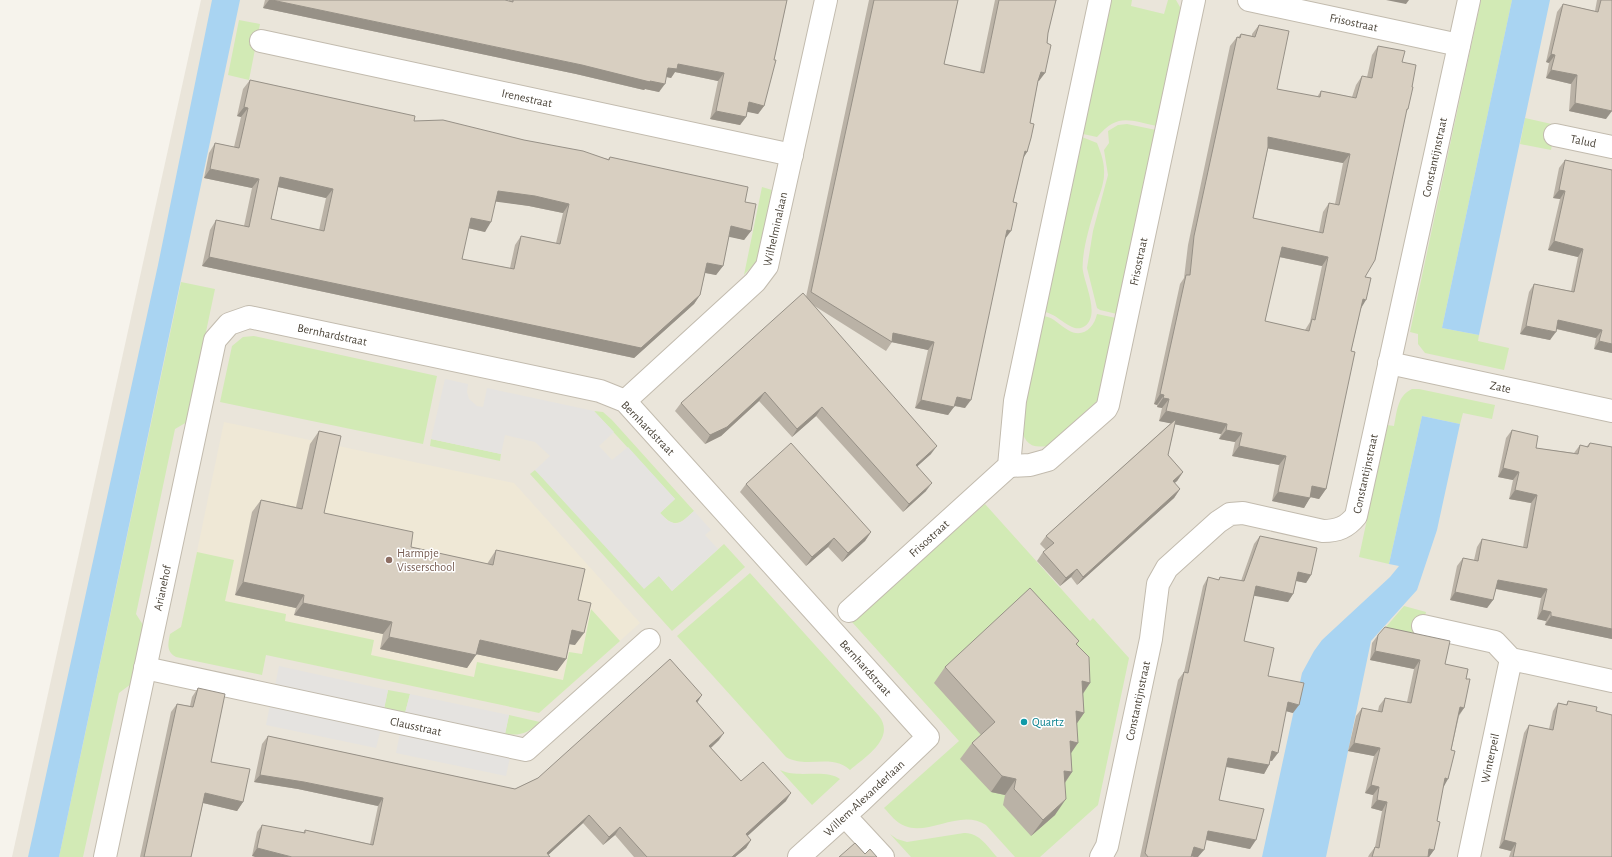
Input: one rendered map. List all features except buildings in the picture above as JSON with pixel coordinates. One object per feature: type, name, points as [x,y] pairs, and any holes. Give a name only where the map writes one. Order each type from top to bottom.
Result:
[{"type":"street","name":"Wilhelminalaan","points":[[625,401],[762,274],[767,266],[826,0]]},
{"type":"street","points":[[1009,466],[1015,401],[1100,0]]},
{"type":"street","name":"Frisostraat","points":[[849,611],[1009,466],[1030,465],[1048,460],[1106,409],[1194,0]]},
{"type":"street","name":"Frisostraat","points":[[1249,0],[1459,45]]},
{"type":"street","name":"Constantijnstraat","points":[[1101,857],[1106,846],[1151,640],[1158,584],[1167,568],[1218,522],[1230,514],[1243,513],[1323,531],[1333,531],[1344,527],[1350,524],[1356,516],[1469,0]]},
{"type":"street","name":"Irenestraat","points":[[261,41],[792,155]]},
{"type":"street","name":"Talud","points":[[1555,135],[1612,147]]},
{"type":"street","name":"Bernhardstraat","points":[[229,324],[249,317],[600,391],[625,401],[928,737]]},
{"type":"street","name":"Arianehof","points":[[105,857],[215,340],[229,324]]},
{"type":"street","name":"Zate","points":[[1389,364],[1612,412]]},
{"type":"street","points":[[1423,626],[1495,642],[1511,659],[1612,681]]},
{"type":"street","name":"Clausstraat","points":[[145,668],[526,750],[648,640]]},
{"type":"street","name":"Winterpeil","points":[[1469,857],[1511,659]]},
{"type":"street","name":"Willem-Alexanderlaan","points":[[799,857],[845,816],[928,737]]},
{"type":"street","points":[[845,816],[882,857]]},
{"type":"shaded area","points":[[201,0],[1612,0],[1612,857],[12,857]]},
{"type":"shaded area","points":[[445,379],[468,384],[467,392],[469,399],[477,406],[483,407],[487,388],[594,411],[614,432],[599,446],[612,460],[628,447],[675,499],[660,513],[668,521],[676,524],[683,521],[694,511],[711,530],[705,535],[718,549],[672,591],[659,576],[644,589],[535,470],[550,456],[535,442],[505,435],[501,454],[431,439]]},
{"type":"shaded area","name":"Harmpje Visserschool","points":[[224,422],[514,483],[640,623],[539,713],[281,658],[181,628]]},
{"type":"shaded area","points":[[279,666],[388,690],[384,709],[275,686]]},
{"type":"shaded area","points":[[410,694],[509,715],[505,734],[405,713]]},
{"type":"shaded area","points":[[270,705],[381,729],[376,748],[266,725]]},
{"type":"shaded area","points":[[400,733],[510,757],[506,776],[396,753]]},
{"type":"green space","points":[[1111,0],[1132,0],[1131,6],[1164,14],[1168,0],[1176,0],[1180,7],[1180,14],[1157,126],[1124,120],[1118,121],[1104,129],[1097,137],[1083,134]]},
{"type":"green space","points":[[1481,0],[1512,0],[1442,328],[1479,335],[1478,341],[1509,348],[1504,370],[1425,353],[1418,344],[1418,334],[1410,332]]},
{"type":"green space","points":[[239,20],[260,24],[249,80],[228,75]]},
{"type":"green space","points":[[1525,118],[1556,125],[1551,150],[1520,144]]},
{"type":"green space","points":[[1127,124],[1156,130],[1117,314],[1097,308],[1087,268],[1093,231],[1108,175],[1104,150],[1109,143],[1108,131],[1118,125]]},
{"type":"green space","points":[[1082,137],[1097,143],[1103,159],[1104,180],[1088,233],[1083,259],[1084,277],[1090,300],[1091,315],[1085,326],[1075,328],[1045,312]]},
{"type":"green space","points":[[762,187],[772,190],[758,257],[755,263],[744,275]]},
{"type":"green space","points":[[181,282],[215,289],[187,422],[175,429],[136,614],[143,625],[131,684],[119,693],[83,857],[59,857]]},
{"type":"green space","points":[[1097,314],[1116,318],[1099,398],[1047,446],[1041,447],[1031,445],[1023,435],[1021,424],[1044,316],[1054,320],[1068,330],[1083,333],[1093,324]]},
{"type":"green space","points":[[254,336],[437,376],[423,444],[220,402],[232,346],[243,337]]},
{"type":"green space","points":[[1412,389],[1419,389],[1495,405],[1492,419],[1463,413],[1460,424],[1422,416],[1389,564],[1359,557],[1387,425],[1394,426],[1398,405],[1403,396]]},
{"type":"green space","points":[[594,411],[603,412],[612,420],[694,511],[681,522],[677,523],[670,521],[660,513],[675,499]]},
{"type":"green space","points":[[431,439],[501,454],[500,461],[430,446]]},
{"type":"green space","points":[[535,470],[659,576],[672,591],[724,544],[745,567],[672,631],[530,474]]},
{"type":"green space","points":[[985,504],[1090,621],[1093,618],[1129,658],[1098,805],[1040,857],[1015,857],[986,825],[976,821],[966,819],[956,820],[924,828],[914,828],[899,823],[884,808],[959,741],[852,622]]},
{"type":"green space","points":[[197,552],[234,560],[225,601],[286,614],[285,621],[374,640],[371,655],[474,677],[477,662],[563,680],[569,652],[582,654],[591,609],[620,641],[539,713],[266,655],[262,675],[176,657],[169,650],[169,638],[170,634],[181,627]]},
{"type":"green space","points":[[750,573],[879,716],[883,724],[884,732],[881,739],[870,753],[850,770],[835,762],[802,762],[786,757],[677,636]]},
{"type":"green space","points":[[1404,606],[1426,612],[1419,640],[1379,635]]},
{"type":"green space","points":[[388,690],[410,694],[405,713],[384,709]]},
{"type":"green space","points":[[509,715],[540,722],[524,733],[516,735],[505,734]]},
{"type":"green space","points":[[780,770],[795,774],[827,774],[840,779],[812,805]]},
{"type":"green space","points":[[969,833],[979,838],[997,857],[911,857],[890,834],[897,839],[907,842]]},
{"type":"water","points":[[212,0],[240,0],[59,857],[28,857],[158,265]]},
{"type":"water","points":[[1512,0],[1550,0],[1479,335],[1442,328]]},
{"type":"water","points":[[1422,416],[1460,424],[1437,530],[1417,590],[1371,641],[1326,857],[1262,857],[1302,673],[1322,640],[1390,577],[1399,566],[1389,564]]},
{"type":"place","name":"Harmpje Visserschool","points":[[389,560]]},
{"type":"place","name":"Quartz","points":[[1024,722]]}]
